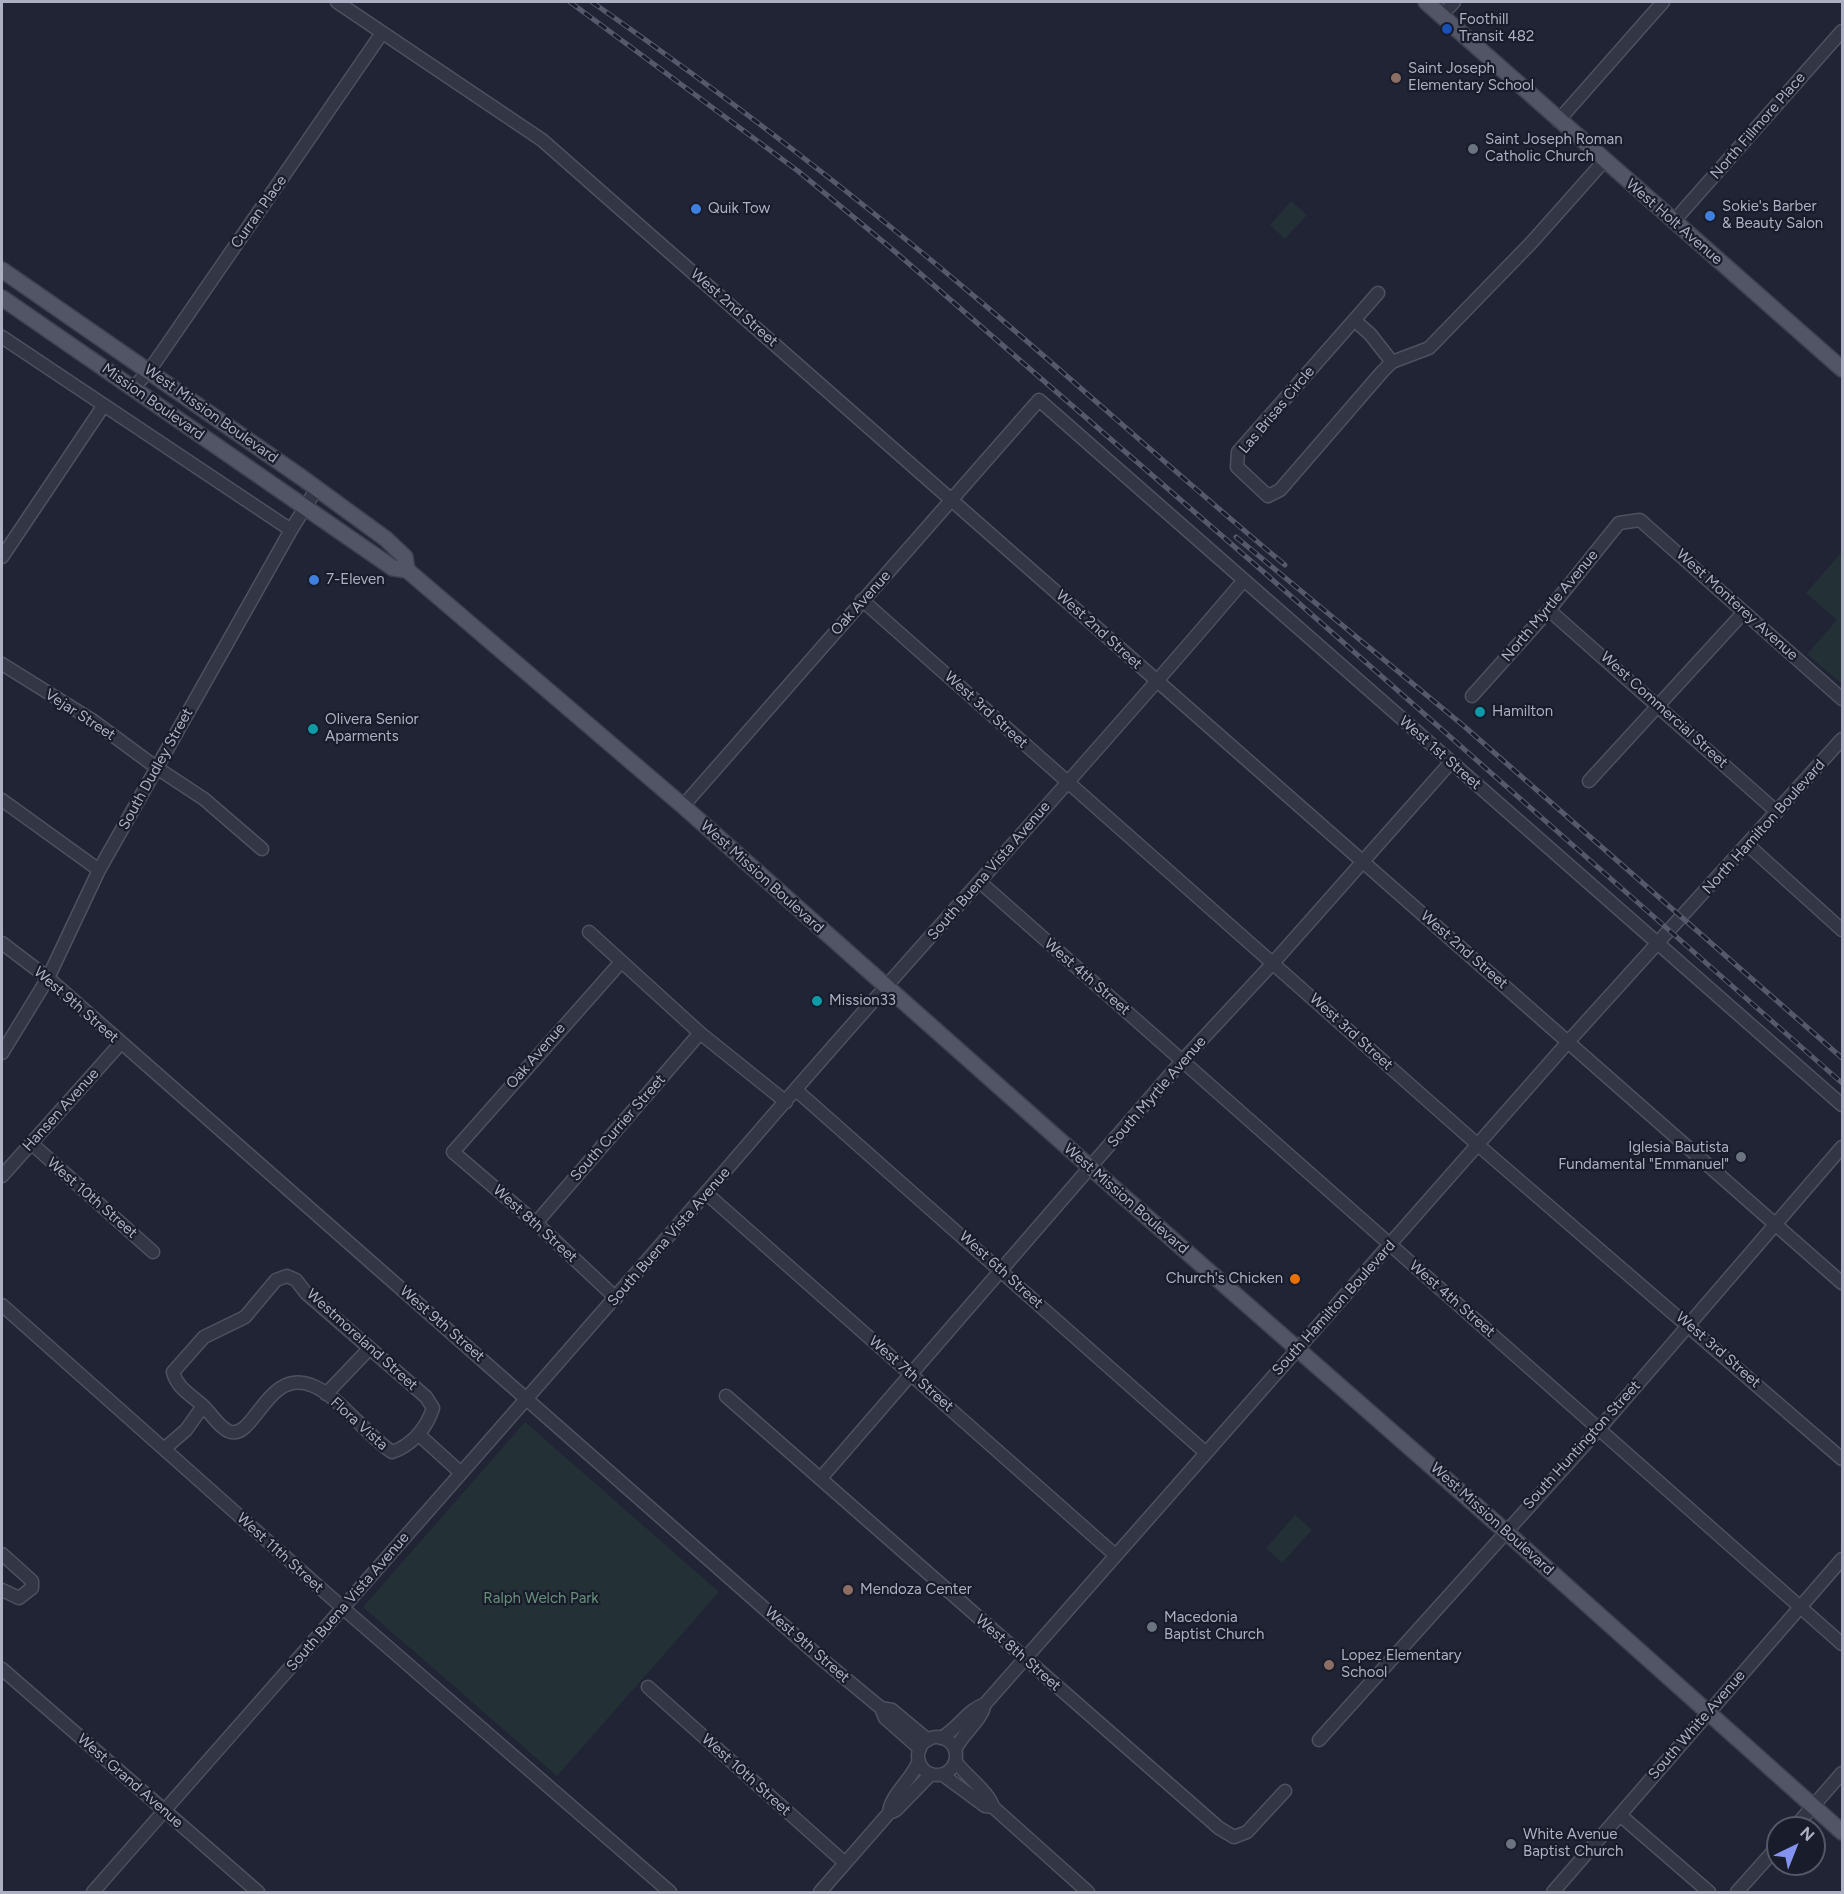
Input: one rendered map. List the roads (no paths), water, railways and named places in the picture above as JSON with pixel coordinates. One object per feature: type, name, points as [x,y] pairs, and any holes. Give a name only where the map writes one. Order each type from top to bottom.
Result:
[{"type":"main road","name":"West Holt Avenue","points":[[1426,2],[1558,121],[1842,369]]},
{"type":"main road","name":"West Mission Boulevard","points":[[2,270],[317,488],[386,539],[405,557],[407,570]]},
{"type":"main road","name":"Mission Boulevard","points":[[2,298],[305,507]]},
{"type":"main road","name":"West Mission Boulevard","points":[[305,507],[393,568],[407,570],[683,806],[1505,1531],[1842,1832]]},
{"type":"street","name":"West 2nd Street","points":[[337,2],[542,140],[1842,1283]]},
{"type":"street","points":[[1442,15],[1454,2]]},
{"type":"street","points":[[1558,121],[1663,2]]},
{"type":"street","name":"North Fillmore Place","points":[[1674,221],[1842,31]]},
{"type":"street","name":"Curran Place","points":[[133,388],[149,371],[382,33]]},
{"type":"street","name":"Las Brisas Circle","points":[[1378,293],[1238,452],[1237,467],[1268,496],[1280,490],[1392,362],[1428,348],[1532,242],[1604,161]]},
{"type":"street","points":[[1354,320],[1370,334],[1392,362]]},
{"type":"street","points":[[2,337],[291,530]]},
{"type":"street","name":"Oak Avenue","points":[[683,806],[1039,400]]},
{"type":"street","name":"West 1st Street","points":[[1039,400],[1842,1105]]},
{"type":"street","points":[[2,557],[104,405]]},
{"type":"street","name":"South Dudley Street","points":[[2,1053],[48,978],[99,870],[317,488]]},
{"type":"street","name":"North Myrtle Avenue","points":[[1472,696],[1549,610],[1619,523],[1629,520]]},
{"type":"street","name":"West Monterey Avenue","points":[[1629,520],[1640,520],[1649,526],[1842,699]]},
{"type":"street","name":"South Buena Vista Avenue","points":[[93,1893],[344,1609],[460,1473],[528,1399],[796,1090],[1157,682],[1244,580]]},
{"type":"street","name":"West 3rd Street","points":[[862,600],[1478,1145],[1842,1459]]},
{"type":"street","name":"West Commercial Street","points":[[1549,610],[1777,812]]},
{"type":"street","points":[[1589,782],[1744,612]]},
{"type":"street","name":"Vejar Street","points":[[2,664],[92,720],[204,799],[262,849]]},
{"type":"street","name":"North Hamilton Boulevard","points":[[1686,914],[1842,740]]},
{"type":"street","name":"South Myrtle Avenue","points":[[821,1478],[1182,1060],[1274,963],[1450,762]]},
{"type":"street","points":[[2,800],[99,870]]},
{"type":"street","points":[[1748,845],[1842,930]]},
{"type":"street","name":"West 4th Street","points":[[980,882],[1842,1644]]},
{"type":"street","name":"South Hamilton Boulevard","points":[[820,1893],[889,1813],[896,1810],[955,1756],[961,1737],[982,1715],[985,1704],[1114,1554],[1391,1245],[1568,1042],[1686,914]]},
{"type":"street","points":[[589,932],[700,1033],[786,1102]]},
{"type":"street","name":"West 9th Street","points":[[2,943],[48,978],[120,1044],[528,1399],[806,1645],[881,1708],[885,1718],[927,1747]]},
{"type":"street","name":"Oak Avenue","points":[[453,1152],[621,962]]},
{"type":"street","name":"South Currier Street","points":[[536,1223],[700,1033]]},
{"type":"street","name":"Hansen Avenue","points":[[2,1176],[120,1044]]},
{"type":"street","name":"West 6th Street","points":[[796,1090],[1205,1452]]},
{"type":"street","name":"West 10th Street","points":[[31,1143],[153,1252]]},
{"type":"street","name":"South Huntington Street","points":[[1319,1740],[1599,1429],[1842,1147]]},
{"type":"street","name":"West 8th Street","points":[[453,1152],[536,1223],[616,1298]]},
{"type":"street","name":"West 7th Street","points":[[707,1194],[1114,1554]]},
{"type":"street","name":"Westmoreland Street","points":[[203,1406],[176,1384],[173,1372],[178,1363],[192,1352],[204,1337],[245,1317],[276,1280],[287,1276],[296,1280],[426,1397],[433,1408],[429,1419],[418,1434]]},
{"type":"street","name":"West 11th Street","points":[[2,1305],[344,1609],[670,1893]]},
{"type":"street","points":[[164,1449],[190,1425],[203,1406],[228,1431],[239,1432],[248,1426],[256,1412],[282,1385],[294,1382],[311,1385],[326,1394],[369,1348]]},
{"type":"street","name":"Flora Vista","points":[[326,1394],[380,1445],[392,1452],[403,1449],[418,1434]]},
{"type":"street","name":"West 8th Street","points":[[726,1396],[1220,1828],[1234,1837],[1247,1832],[1285,1791]]},
{"type":"street","points":[[418,1434],[460,1473]]},
{"type":"street","points":[[2,1554],[32,1581],[32,1588],[19,1598],[2,1590]]},
{"type":"street","name":"South White Avenue","points":[[1552,1893],[1842,1559]]},
{"type":"street","name":"West Grand Avenue","points":[[2,1669],[258,1893]]},
{"type":"street","name":"West 10th Street","points":[[648,1687],[845,1863]]},
{"type":"street","name":"South Hamilton Boulevard","points":[[889,1813],[890,1803],[913,1776],[927,1747],[952,1732],[974,1707],[985,1704]]},
{"type":"street","points":[[993,1807],[986,1806],[937,1774],[927,1747],[947,1740],[967,1777],[991,1799],[993,1807],[1088,1893]]},
{"type":"street","points":[[1804,1816],[1842,1773]]},
{"type":"street","points":[[1620,1815],[1709,1893]]},
{"type":"street","points":[[1737,1893],[1766,1860]]},
{"type":"street","points":[[1067,1892],[1076,1882]]},
{"type":"railway","points":[[570,2],[798,171],[892,249],[1267,575],[1842,1083]]},
{"type":"railway","points":[[592,2],[743,112],[891,227],[1285,565]]},
{"type":"railway","points":[[1236,537],[1465,727],[1842,1058]]},
{"type":"place","name":"Foothill Transit 482","points":[[1447,29]]},
{"type":"place","name":"Saint Joseph Elementary School","points":[[1396,78]]},
{"type":"place","name":"Saint Joseph Roman Catholic Church","points":[[1473,149]]},
{"type":"place","name":"Quik Tow","points":[[696,209]]},
{"type":"place","name":"Sokie's Barber & Beauty Salon","points":[[1710,216]]},
{"type":"place","name":"7-Eleven","points":[[314,580]]},
{"type":"place","name":"Hamilton","points":[[1480,712]]},
{"type":"place","name":"Olivera Senior Aparments","points":[[313,729]]},
{"type":"place","name":"Mission33","points":[[817,1001]]},
{"type":"place","name":"Iglesia Bautista Fundamental \"Emmanuel\"","points":[[1741,1157]]},
{"type":"place","name":"Church's Chicken","points":[[1295,1279]]},
{"type":"place","name":"Mendoza Center","points":[[848,1590]]},
{"type":"place","name":"Macedonia Baptist Church","points":[[1152,1627]]},
{"type":"place","name":"Lopez Elementary School","points":[[1329,1665]]},
{"type":"place","name":"White Avenue Baptist Church","points":[[1511,1844]]},
{"type":"park label","name":"Ralph Welch Park","points":[[541,1599]]}]
